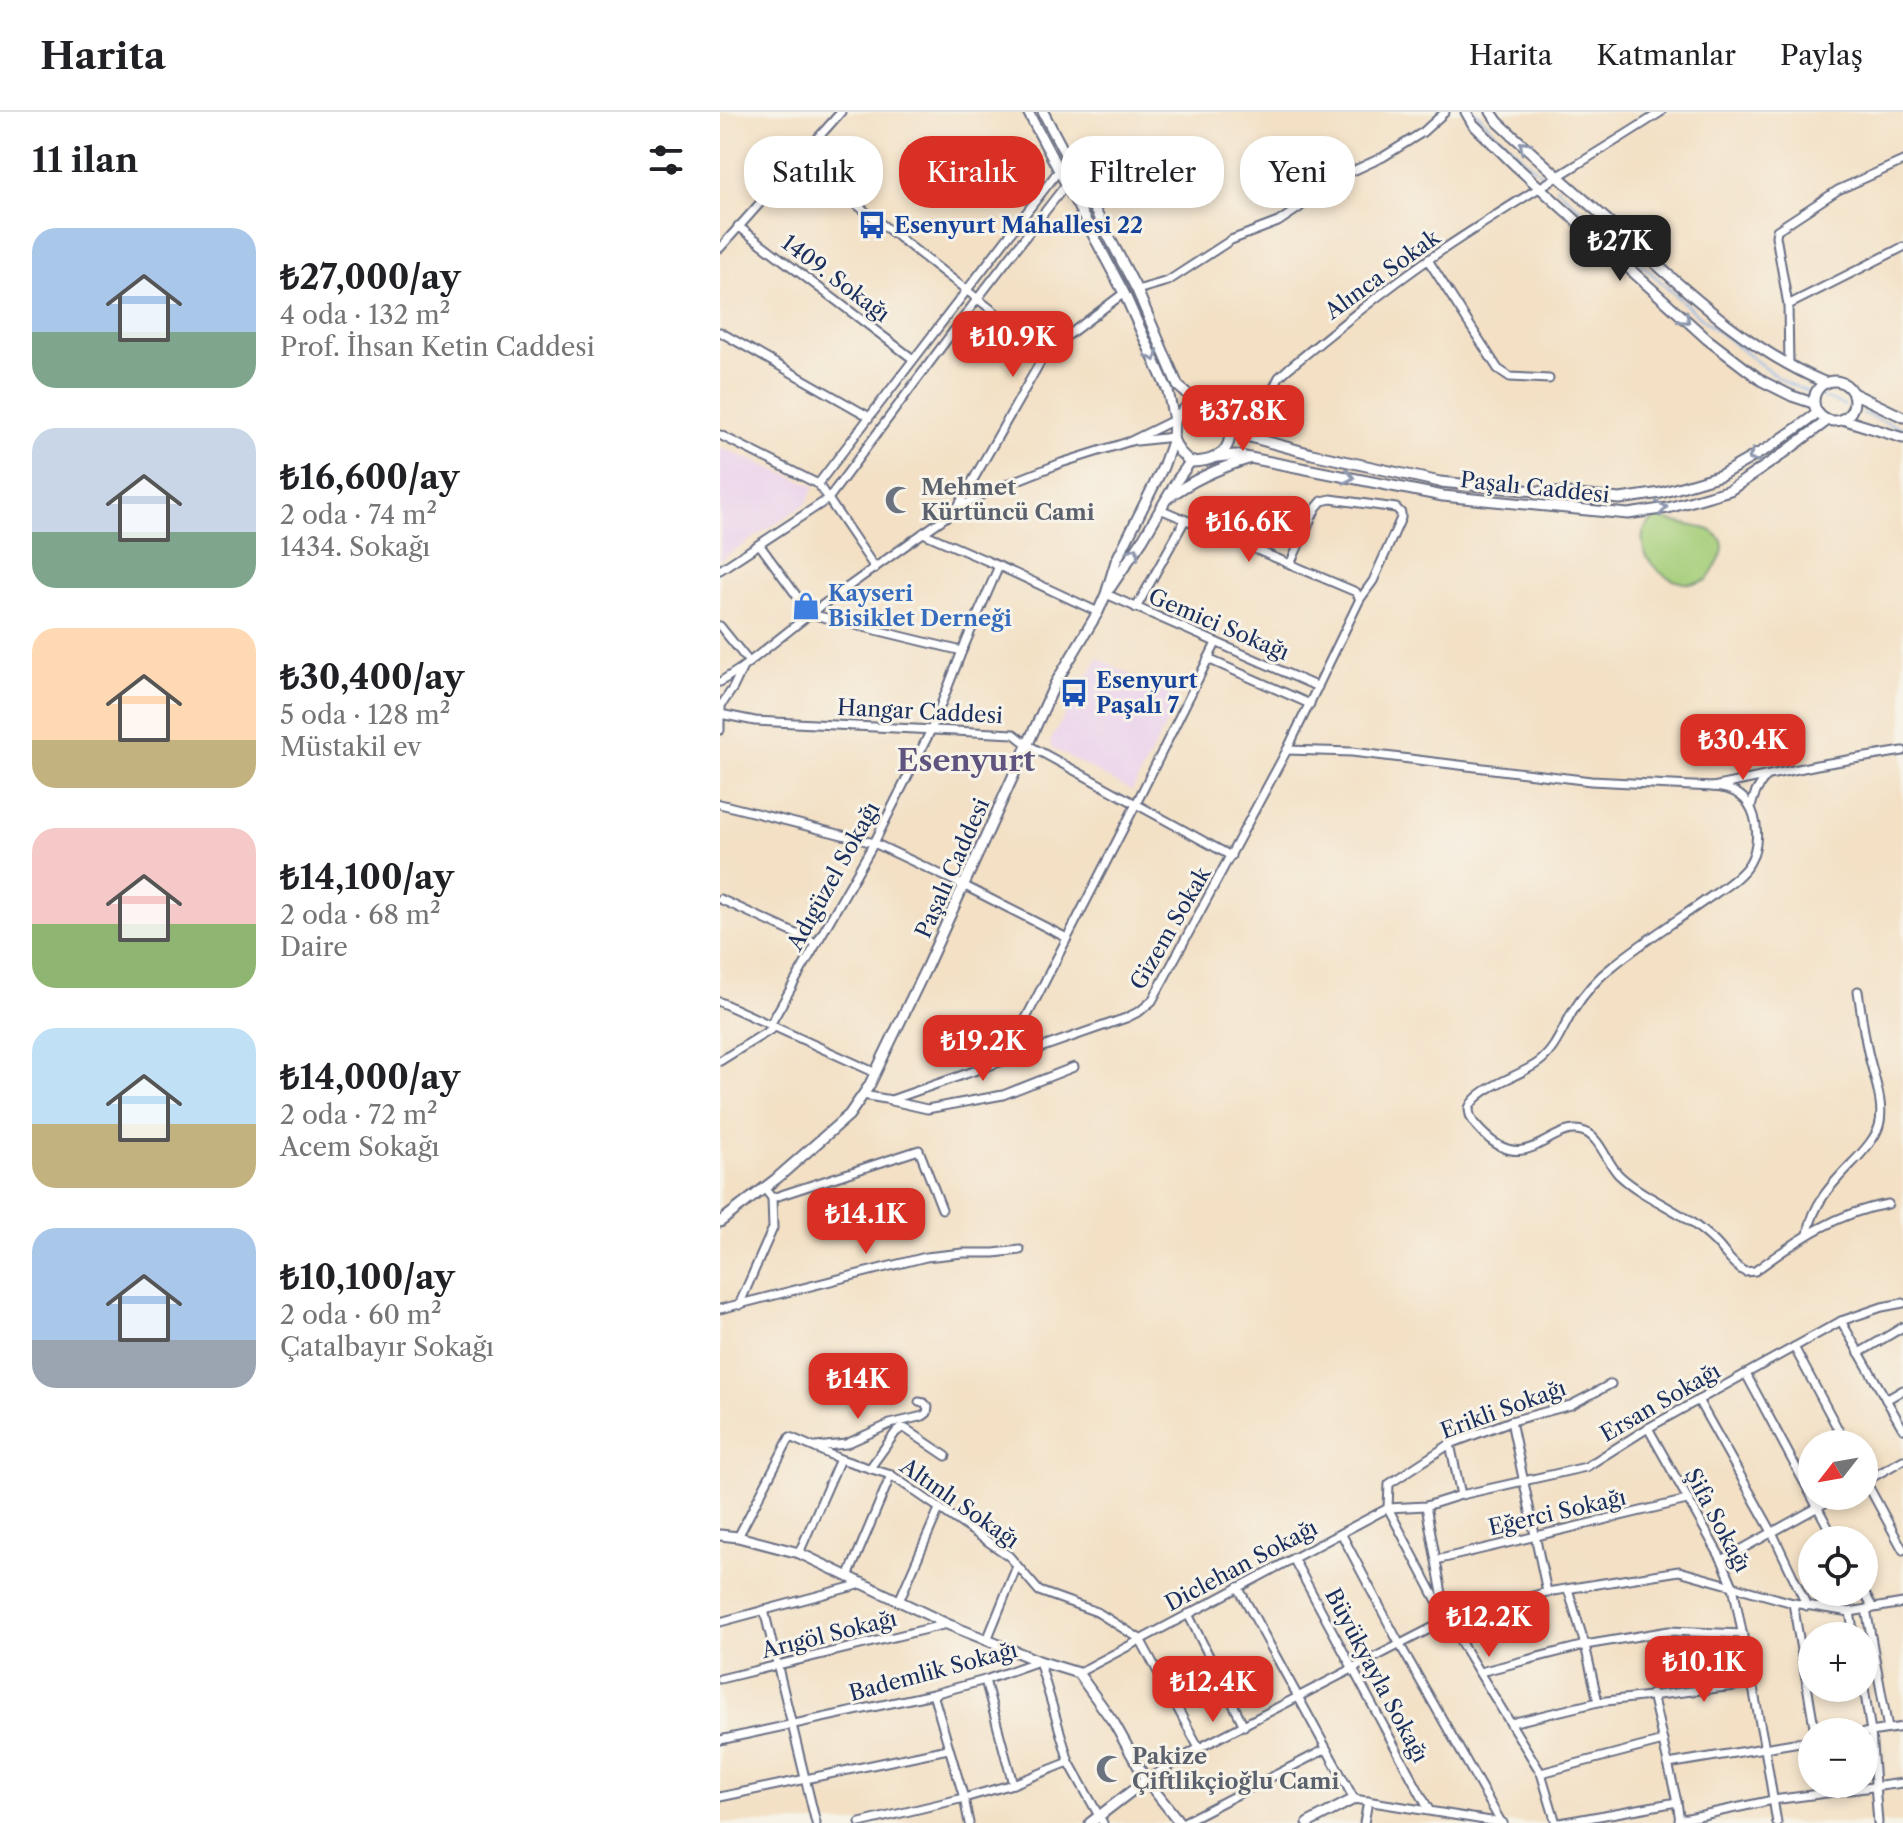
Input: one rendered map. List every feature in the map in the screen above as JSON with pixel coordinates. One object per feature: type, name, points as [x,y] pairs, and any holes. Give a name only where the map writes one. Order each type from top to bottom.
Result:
[{"type":"street","points":[[819,136],[840,112]]},
{"type":"street","points":[[818,484],[1060,171],[1028,112]]},
{"type":"street","points":[[1043,112],[1137,290],[1178,386],[1198,403]]},
{"type":"street","points":[[1137,290],[1168,281],[1231,240],[1278,222],[1340,177],[1383,157],[1423,132],[1445,112]]},
{"type":"street","points":[[1466,112],[1473,124],[1540,188],[1707,339],[1762,381],[1816,408],[1828,420],[1842,419],[1903,438]]},
{"type":"street","points":[[1491,112],[1498,122],[1692,297],[1763,349],[1826,383]]},
{"type":"street","name":"Alınca Sokak","points":[[1257,411],[1266,403],[1279,377],[1289,368],[1428,260],[1661,112]]},
{"type":"street","points":[[1789,364],[1788,305],[1777,230],[1838,190],[1903,161]]},
{"type":"street","points":[[720,570],[828,499],[1061,191]]},
{"type":"street","points":[[720,248],[754,208]]},
{"type":"street","points":[[862,208],[1046,352]]},
{"type":"street","points":[[1079,208],[1168,391],[1174,420],[1173,438],[1179,451],[1190,462],[1204,462],[1217,457],[1228,446],[1229,428],[1223,415],[1212,405]]},
{"type":"street","name":"1409. Sokağı","points":[[738,226],[913,359]]},
{"type":"street","points":[[1788,305],[1903,247]]},
{"type":"street","points":[[1428,260],[1498,369],[1510,377],[1549,379]]},
{"type":"street","points":[[956,510],[1046,352],[1122,296]]},
{"type":"street","points":[[720,332],[868,416]]},
{"type":"street","points":[[1816,408],[1814,396],[1820,387],[1834,381],[1903,417]]},
{"type":"street","points":[[1842,419],[1854,408],[1853,393]]},
{"type":"street","points":[[720,682],[923,533],[985,493],[1061,463],[1131,441],[1174,420],[1184,409],[1198,403],[1244,413],[1257,411],[1261,440]]},
{"type":"street","name":"Paşalı Caddesi","points":[[1229,428],[1312,454],[1440,482],[1620,499],[1661,493],[1721,475],[1770,447],[1816,408]]},
{"type":"street","name":"Paşalı Caddesi","points":[[1217,457],[1235,455],[1443,496],[1628,514],[1668,508],[1730,490],[1828,420]]},
{"type":"street","points":[[720,435],[818,484],[875,568]]},
{"type":"street","points":[[1131,441],[1173,438]]},
{"type":"street","name":"Paşalı Caddesi","points":[[720,1222],[849,1115],[876,1073],[1055,684],[1098,612],[1116,561],[1163,467],[1173,438]]},
{"type":"street","points":[[1163,504],[1185,486],[1217,469],[1252,458]]},
{"type":"street","points":[[1106,594],[1190,462]]},
{"type":"street","name":"Gizem Sokak","points":[[863,1095],[891,1100],[1126,1018],[1152,1001],[1287,750],[1360,599],[1373,581],[1401,513],[1396,508],[1331,499],[1322,501],[1290,564]]},
{"type":"street","points":[[1163,504],[1185,520],[1356,592],[1360,599]]},
{"type":"street","points":[[1136,608],[1185,520]]},
{"type":"street","points":[[923,533],[1098,612]]},
{"type":"street","points":[[759,544],[810,614],[962,651]]},
{"type":"street","name":"Adıgüzel Sokağı","points":[[773,1026],[816,943],[874,843],[931,730],[999,566]]},
{"type":"street","name":"Gemici Sokağı","points":[[1106,594],[1318,687]]},
{"type":"street","points":[[720,626],[746,665]]},
{"type":"street","points":[[1004,1061],[1216,643]]},
{"type":"street","points":[[1208,659],[1310,704]]},
{"type":"street","points":[[720,730],[720,712],[746,665]]},
{"type":"street","name":"Hangar Caddesi","points":[[720,712],[755,721],[1014,734],[1028,745],[1231,856]]},
{"type":"street","points":[[1287,750],[1352,752],[1591,781],[1726,788],[1738,793],[1751,808],[1756,823],[1754,854],[1746,869],[1611,967],[1573,1011],[1557,1041],[1541,1061],[1476,1096],[1471,1102],[1471,1120],[1494,1143],[1506,1150],[1526,1149],[1576,1130],[1590,1134],[1612,1168],[1630,1185],[1689,1221],[1716,1242],[1745,1272],[1755,1271],[1808,1234],[1849,1214],[1888,1204]]},
{"type":"street","points":[[1713,787],[1862,756],[1903,751]]},
{"type":"street","points":[[1751,808],[1760,784],[1769,775]]},
{"type":"street","points":[[720,804],[874,843],[1067,938]]},
{"type":"street","points":[[720,899],[816,943]]},
{"type":"street","points":[[1808,1234],[1817,1205],[1867,1146],[1879,1128],[1882,1114],[1866,1046],[1858,991]]},
{"type":"street","points":[[720,1002],[876,1073]]},
{"type":"street","points":[[720,1061],[773,1026]]},
{"type":"street","points":[[891,1100],[927,1109],[1003,1095],[1074,1067]]},
{"type":"street","points":[[772,1198],[919,1150],[942,1209]]},
{"type":"street","points":[[739,1305],[773,1228],[772,1198],[764,1188]]},
{"type":"street","points":[[720,1309],[926,1257],[1020,1250]]},
{"type":"street","name":"Ersan Sokağı","points":[[1426,1506],[1586,1467],[1648,1428],[1841,1321],[1903,1303]]},
{"type":"street","points":[[1841,1321],[1903,1429]]},
{"type":"street","points":[[1859,1353],[1903,1327]]},
{"type":"street","points":[[1794,1347],[1838,1430]]},
{"type":"street","points":[[1746,1374],[1798,1471]]},
{"type":"street","name":"Erikli Sokağı","points":[[1388,1508],[1389,1484],[1450,1444],[1511,1421],[1571,1405],[1611,1384]]},
{"type":"street","points":[[1886,1400],[1903,1390]]},
{"type":"street","points":[[1698,1400],[1772,1532],[1798,1587]]},
{"type":"street","points":[[813,1447],[846,1444],[890,1424],[923,1416],[928,1407],[919,1402]]},
{"type":"street","points":[[1511,1421],[1547,1592]]},
{"type":"street","points":[[870,1468],[902,1428],[946,1456]]},
{"type":"street","name":"Şifa Sokağı","points":[[1648,1428],[1722,1560],[1733,1586],[1777,1823]]},
{"type":"street","name":"Altınlı Sokağı","points":[[738,1537],[790,1437],[840,1459],[891,1475],[1009,1556],[1039,1591],[1097,1612],[1140,1639]]},
{"type":"street","points":[[1450,1444],[1461,1495]]},
{"type":"street","points":[[799,1553],[840,1459]]},
{"type":"street","points":[[1878,1473],[1903,1460]]},
{"type":"street","points":[[848,1577],[891,1475]]},
{"type":"street","name":"Eğerci Sokağı","points":[[1436,1560],[1687,1500]]},
{"type":"street","points":[[1878,1505],[1903,1550]]},
{"type":"street","points":[[1426,1506],[1447,1620]]},
{"type":"street","name":"Diclehan Sokağı","points":[[1078,1673],[1388,1508],[1426,1506]]},
{"type":"street","points":[[1388,1508],[1447,1620],[1541,1773],[1558,1823],[1677,1802]]},
{"type":"street","points":[[899,1601],[939,1509]]},
{"type":"street","points":[[1722,1560],[1812,1510]]},
{"type":"street","points":[[1341,1533],[1400,1645],[1502,1823]]},
{"type":"street","points":[[720,1535],[799,1553],[947,1624],[1039,1661],[1078,1673],[1114,1723],[1146,1780],[1181,1823],[1326,1749]]},
{"type":"street","name":"Büyükyayla Sokağı","points":[[1293,1558],[1429,1810]]},
{"type":"street","points":[[987,1640],[1017,1566]]},
{"type":"street","points":[[1097,1821],[1146,1780],[1199,1748],[1447,1620],[1547,1592],[1679,1571],[1798,1604]]},
{"type":"street","points":[[720,1622],[862,1584]]},
{"type":"street","points":[[1238,1587],[1354,1799]]},
{"type":"street","points":[[1568,1589],[1598,1702]]},
{"type":"street","points":[[1793,1603],[1813,1718]]},
{"type":"street","points":[[1807,1606],[1850,1612],[1903,1603]]},
{"type":"street","points":[[1869,1608],[1888,1729]]},
{"type":"street","points":[[764,1610],[816,1823]]},
{"type":"street","points":[[1850,1612],[1852,1622]]},
{"type":"street","points":[[1188,1614],[1244,1726]]},
{"type":"street","name":"Arıgöl Sokağı","points":[[720,1679],[947,1624]]},
{"type":"street","points":[[1480,1672],[1585,1645],[1669,1631],[1743,1634]]},
{"type":"street","points":[[1140,1639],[1199,1748]]},
{"type":"street","name":"Bademlik Sokağı","points":[[720,1740],[933,1694],[1039,1661],[1069,1762],[1097,1821]]},
{"type":"street","points":[[985,1680],[1013,1784]]},
{"type":"street","points":[[1511,1723],[1598,1702],[1752,1684]]},
{"type":"street","points":[[933,1694],[969,1823]]},
{"type":"street","points":[[1652,1694],[1680,1821],[1798,1797]]},
{"type":"street","points":[[1878,1730],[1903,1727]]},
{"type":"street","points":[[1541,1773],[1663,1741]]},
{"type":"street","points":[[1668,1764],[1798,1743]]},
{"type":"street","points":[[720,1797],[948,1749]]},
{"type":"street","points":[[860,1823],[1013,1784],[1069,1762]]},
{"type":"street","points":[[1878,1787],[1903,1783]]},
{"type":"street","points":[[1877,1798],[1878,1823]]},
{"type":"street","points":[[1308,1823],[1354,1799],[1502,1823]]},
{"type":"street","points":[[1364,1823],[1368,1801]]},
{"type":"street","points":[[1613,1823],[1615,1813]]},
{"type":"shaded area","points":[[720,447],[814,486],[807,503],[720,560]]},
{"type":"shaded area","points":[[1098,658],[1179,699],[1132,791],[1052,748],[1050,741]]},
{"type":"green space","points":[[1657,518],[1707,529],[1721,540],[1722,552],[1707,580],[1690,583],[1675,580],[1661,573],[1651,562],[1642,538],[1646,527]]},
{"type":"waterway","points":[[1476,112],[1542,175]]},
{"type":"waterway","points":[[1556,187],[1702,319],[1773,374],[1808,392]]},
{"type":"waterway","points":[[1819,396],[1845,406]]},
{"type":"waterway","points":[[1862,413],[1903,428]]},
{"type":"place","name":"Esenyurt Mahallesi 22","points":[[872,225]]},
{"type":"place","name":"Mehmet Kürtüncü Cami","points":[[899,500]]},
{"type":"place","name":"Kayseri Bisiklet Derneği","points":[[806,606]]},
{"type":"place","name":"Esenyurt Paşalı 7","points":[[1074,693]]},
{"type":"place","name":"Pakize Çiftlikçioğlu Cami","points":[[1110,1769]]},
{"type":"district","name":"Esenyurt","points":[[966,761]]}]
